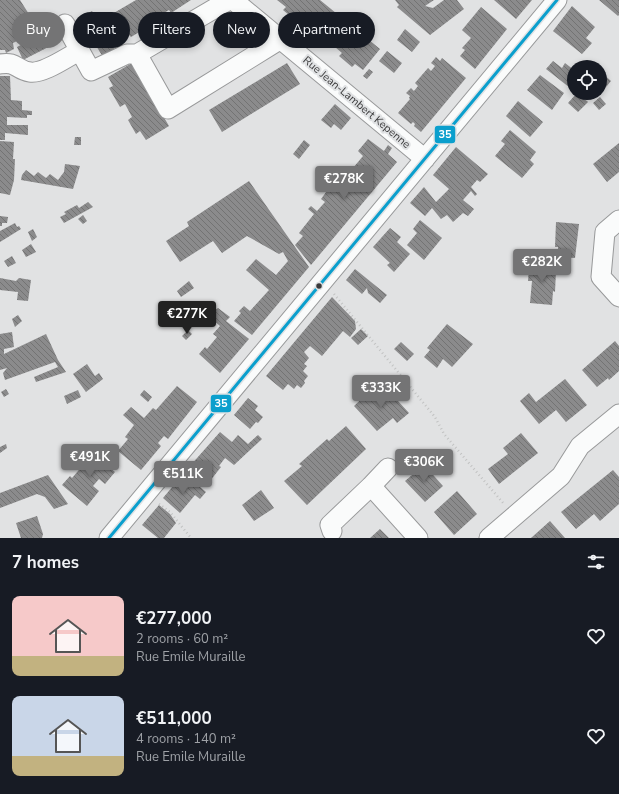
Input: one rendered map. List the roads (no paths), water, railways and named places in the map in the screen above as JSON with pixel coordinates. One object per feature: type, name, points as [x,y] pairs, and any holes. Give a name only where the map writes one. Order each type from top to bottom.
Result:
[{"type":"street","points":[[109,538],[558,0]]},
{"type":"street","points":[[65,24],[91,71],[127,54],[137,54],[239,2]]},
{"type":"street","name":"Rue Jean-Lambert Kepenne","points":[[239,2],[278,36]]},
{"type":"street","points":[[137,54],[168,109],[278,41]]},
{"type":"street","name":"Rue Jean-Lambert Kepenne","points":[[292,48],[425,159]]},
{"type":"street","points":[[0,64],[10,62],[28,72],[39,72],[79,51]]},
{"type":"street","points":[[619,220],[605,232],[601,276],[619,297]]},
{"type":"street","points":[[489,538],[561,476],[580,446],[619,414]]},
{"type":"street","points":[[332,531],[330,525],[388,468]]},
{"type":"street","points":[[371,486],[418,538]]}]
